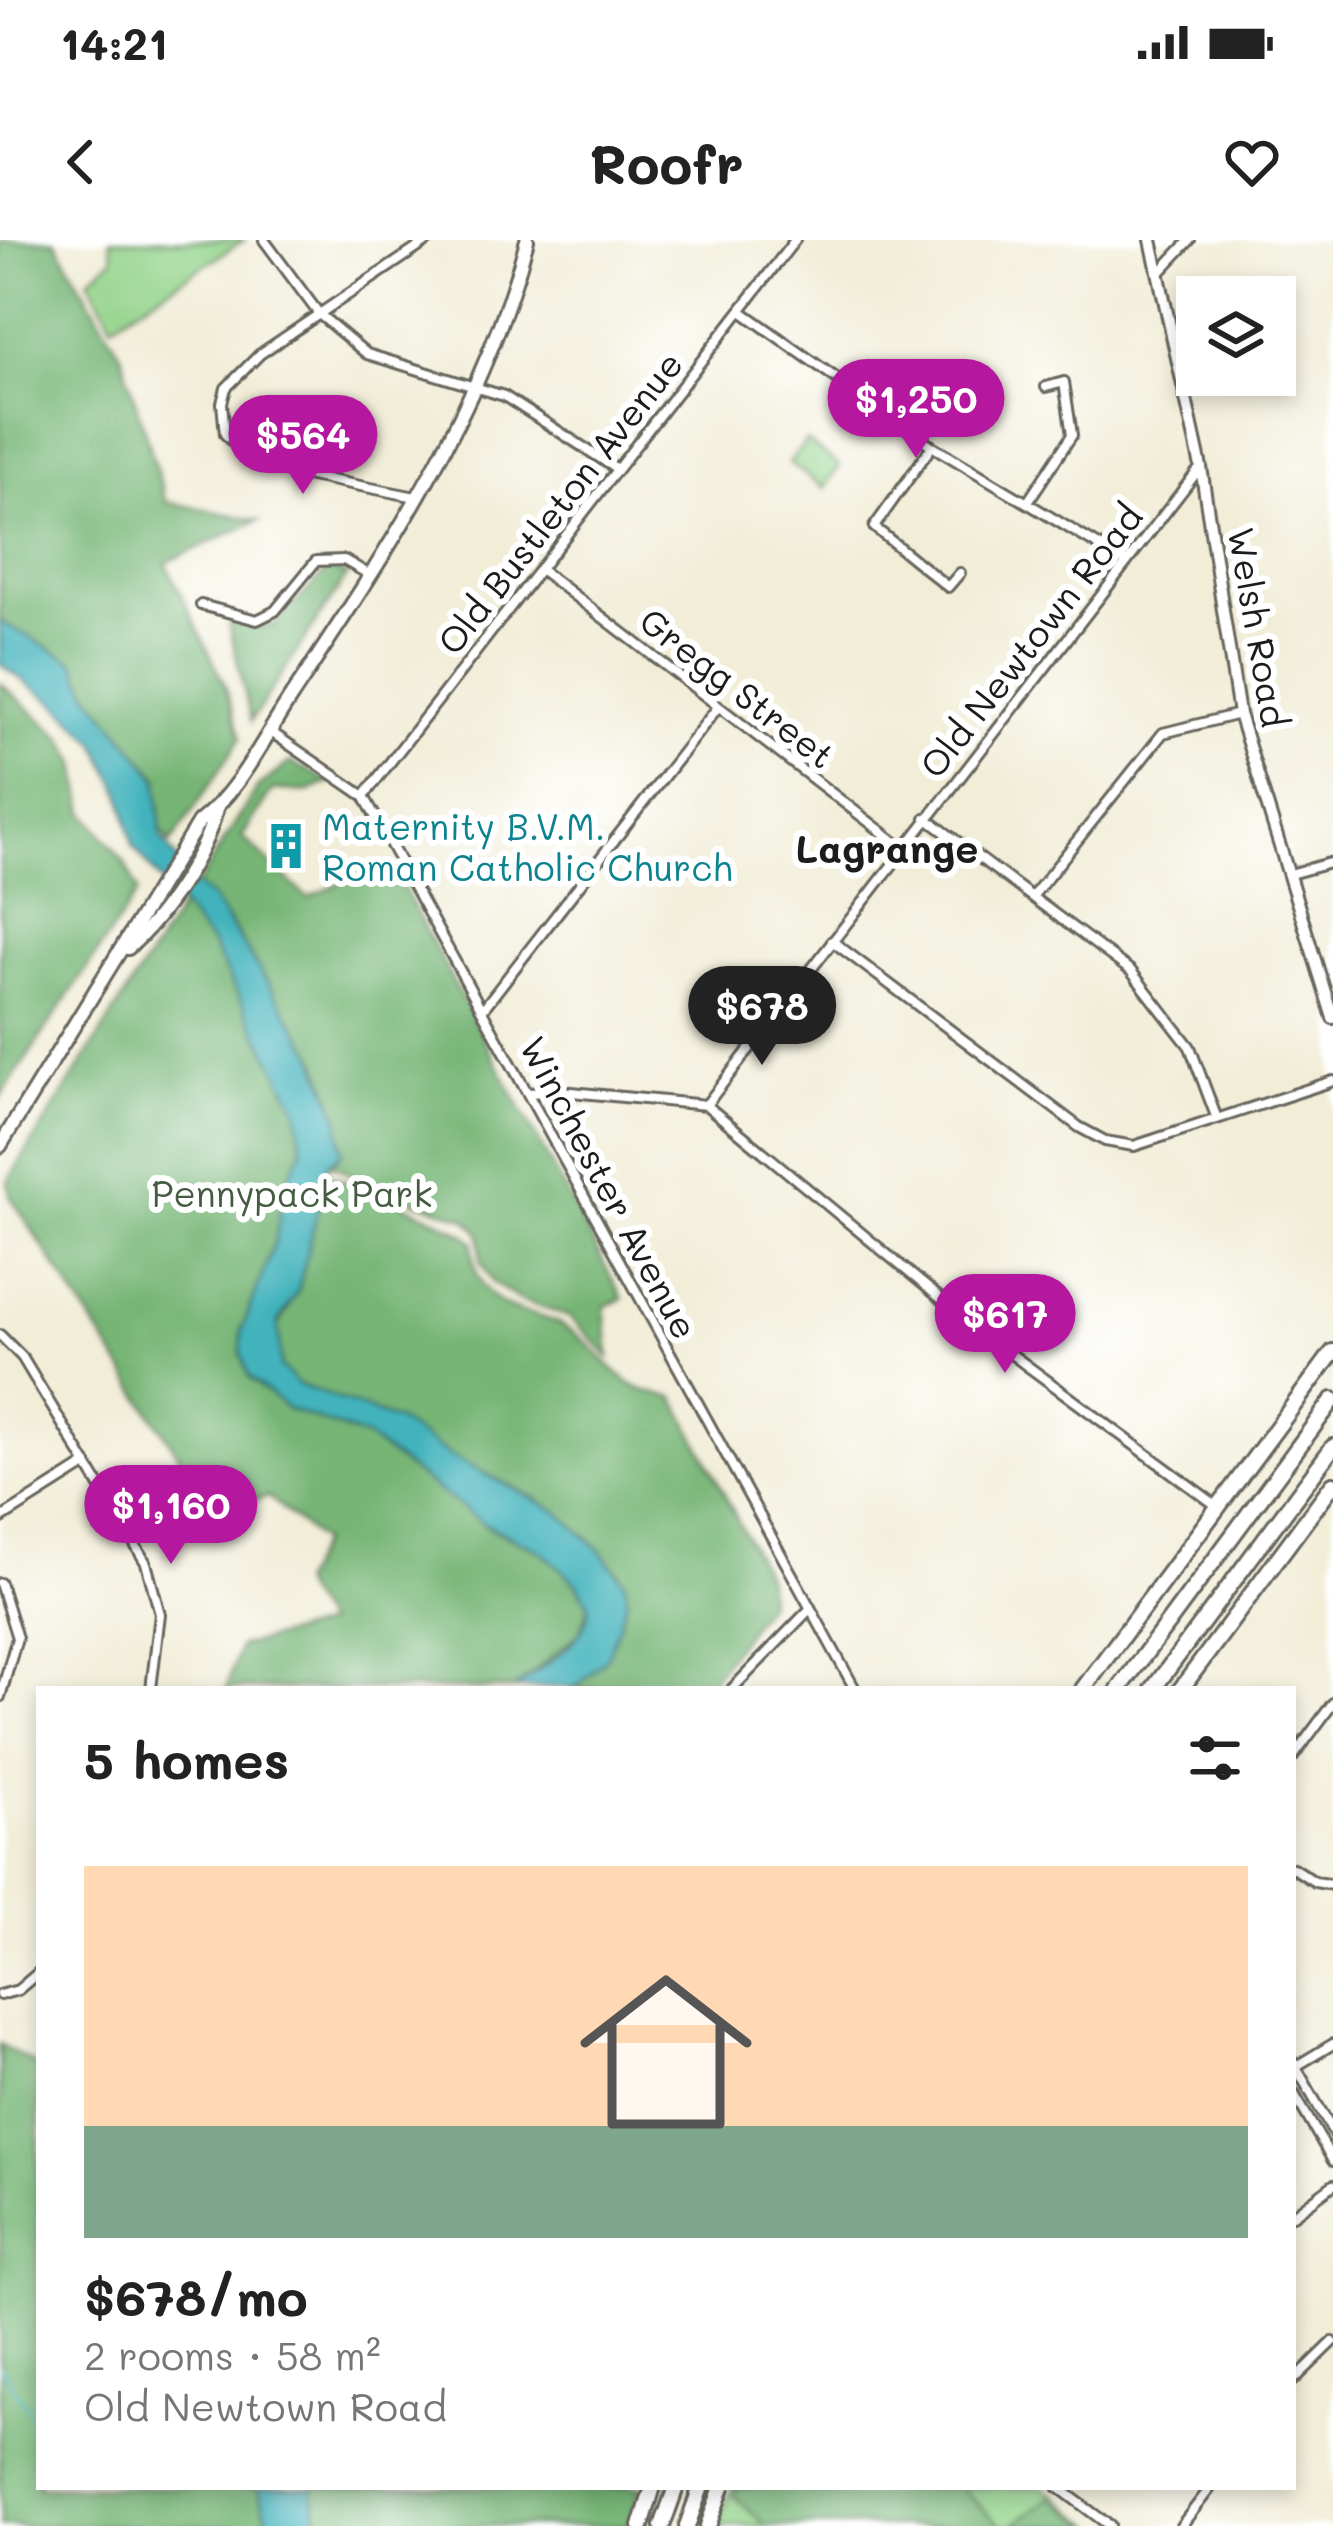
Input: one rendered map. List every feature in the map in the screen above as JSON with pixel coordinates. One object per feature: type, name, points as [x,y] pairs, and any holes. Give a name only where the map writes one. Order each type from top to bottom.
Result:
[{"type":"highway","points":[[1085,1686],[1333,1352]]},
{"type":"highway","points":[[1121,1686],[1333,1400]]},
{"type":"highway","points":[[1156,1686],[1333,1447]]},
{"type":"highway","points":[[1183,1686],[1330,1495]]},
{"type":"highway","points":[[641,2526],[652,2490]]},
{"type":"highway","points":[[662,2526],[675,2490]]},
{"type":"highway","points":[[687,2526],[699,2490]]},
{"type":"highway","points":[[708,2526],[721,2490]]},
{"type":"main road","points":[[139,929],[199,822],[216,809],[269,731],[418,498],[478,386],[527,240]]},
{"type":"main road","name":"Welsh Road","points":[[1151,240],[1201,467],[1239,715],[1333,1018]]},
{"type":"main road","points":[[0,1146],[124,951],[209,834],[216,809]]},
{"type":"street","points":[[264,240],[319,314],[368,354],[478,386],[532,410],[617,469]]},
{"type":"street","points":[[418,498],[255,465],[225,434],[226,388],[260,354],[429,240]]},
{"type":"street","name":"Old Bustleton Avenue","points":[[364,796],[795,240]]},
{"type":"street","points":[[1159,273],[1190,240]]},
{"type":"street","points":[[741,311],[932,446],[1124,561]]},
{"type":"street","points":[[1029,500],[1072,435],[1064,382],[1046,387]]},
{"type":"street","points":[[932,446],[874,527],[948,587],[960,573]]},
{"type":"street","name":"Old Newtown Road","points":[[706,1105],[1201,467]]},
{"type":"street","points":[[200,605],[239,620],[264,617],[309,565],[323,560],[344,560],[371,576]]},
{"type":"street","name":"Gregg Street","points":[[541,570],[903,848]]},
{"type":"street","points":[[483,1010],[718,707]]},
{"type":"street","points":[[1032,897],[1163,733],[1239,715]]},
{"type":"street","name":"Winchester Avenue","points":[[269,731],[364,796],[808,1610],[854,1686]]},
{"type":"street","points":[[926,818],[1091,938],[1158,1000],[1190,1047],[1217,1119]]},
{"type":"street","points":[[1290,874],[1333,862]]},
{"type":"street","points":[[832,941],[1079,1127],[1105,1141],[1134,1146],[1333,1081]]},
{"type":"street","points":[[529,1094],[561,1091],[706,1105],[980,1331],[1219,1507]]},
{"type":"street","points":[[0,1335],[22,1358],[154,1584],[160,1645],[152,1686]]},
{"type":"street","points":[[0,1519],[87,1464]]},
{"type":"street","points":[[0,1582],[17,1638],[0,1697]]},
{"type":"street","points":[[735,1686],[808,1610]]},
{"type":"street","points":[[1296,1753],[1333,1703]]},
{"type":"street","points":[[1296,1869],[1333,1885]]},
{"type":"street","points":[[4,1994],[36,1974]]},
{"type":"street","points":[[1296,2065],[1333,2044]]},
{"type":"street","points":[[1296,2069],[1333,2132]]},
{"type":"street","points":[[1296,2097],[1333,2161]]},
{"type":"street","points":[[1296,2213],[1333,2185]]},
{"type":"street","points":[[1296,2378],[1333,2342]]},
{"type":"street","points":[[1063,2490],[1110,2526]]},
{"type":"street","points":[[1181,2526],[1209,2490]]},
{"type":"green space","points":[[0,240],[55,240],[122,356],[166,502],[259,520],[166,563],[225,685],[241,738],[171,843],[159,828],[158,778],[89,693],[74,662],[0,621]]},
{"type":"green space","points":[[110,240],[244,240],[112,324],[89,279],[113,258]]},
{"type":"green space","points":[[806,441],[840,466],[824,488],[789,463]]},
{"type":"green space","points":[[330,567],[347,576],[251,721],[229,624],[273,626]]},
{"type":"green space","points":[[0,683],[63,738],[77,763],[85,813],[125,863],[138,892],[0,1098]]},
{"type":"green space","points":[[290,762],[331,782],[306,792],[273,789],[242,837],[308,898],[378,866],[396,875],[623,1299],[605,1306],[610,1357],[570,1317],[519,1300],[493,1283],[481,1262],[480,1234],[466,1218],[379,1189],[329,1163],[339,1158],[339,1119],[319,1064],[228,920],[196,886],[258,787]]},
{"type":"green space","points":[[182,905],[212,945],[298,1110],[302,1150],[285,1185],[275,1241],[242,1329],[241,1354],[250,1378],[288,1409],[366,1437],[491,1529],[541,1551],[576,1582],[589,1605],[580,1633],[518,1686],[227,1686],[240,1646],[325,1625],[299,1584],[321,1542],[268,1496],[217,1514],[10,1196],[8,1181]]},
{"type":"green space","points":[[326,1174],[462,1233],[473,1241],[478,1275],[497,1300],[567,1328],[639,1388],[675,1397],[767,1578],[768,1601],[707,1686],[575,1686],[604,1660],[621,1575],[588,1537],[537,1499],[445,1453],[398,1421],[297,1384],[282,1368],[276,1347],[279,1326],[289,1307]]},
{"type":"green space","points":[[0,2044],[36,2065],[36,2490],[259,2490],[270,2526],[0,2526]]},
{"type":"green space","points":[[313,2490],[640,2490],[628,2526],[319,2526]]},
{"type":"green space","points":[[731,2490],[1048,2490],[1095,2526],[718,2526]]},
{"type":"green space","points":[[736,2490],[963,2490],[1002,2526],[766,2526],[734,2496]]},
{"type":"green space","points":[[1053,2496],[1093,2526],[1012,2526]]},
{"type":"water","points":[[0,621],[74,662],[89,693],[158,779],[161,837],[196,886],[212,898],[313,1052],[339,1119],[342,1153],[329,1163],[298,1291],[278,1322],[281,1367],[297,1384],[398,1421],[445,1453],[557,1511],[601,1551],[625,1582],[627,1600],[608,1656],[578,1686],[518,1686],[562,1653],[581,1631],[589,1604],[576,1582],[541,1551],[483,1523],[366,1437],[288,1409],[250,1378],[241,1354],[242,1329],[275,1241],[285,1185],[302,1150],[298,1110],[212,945],[133,846],[121,793],[96,743],[59,706],[0,664]]},
{"type":"water","points":[[259,2490],[313,2490],[319,2526],[270,2526]]},
{"type":"waterway","points":[[0,2367],[36,2421]]},
{"type":"place","name":"Maternity B.V.M. Roman Catholic Church","points":[[286,846]]},
{"type":"district","name":"Lagrange","points":[[887,847]]},
{"type":"park label","name":"Pennypack Park","points":[[292,1192]]}]
